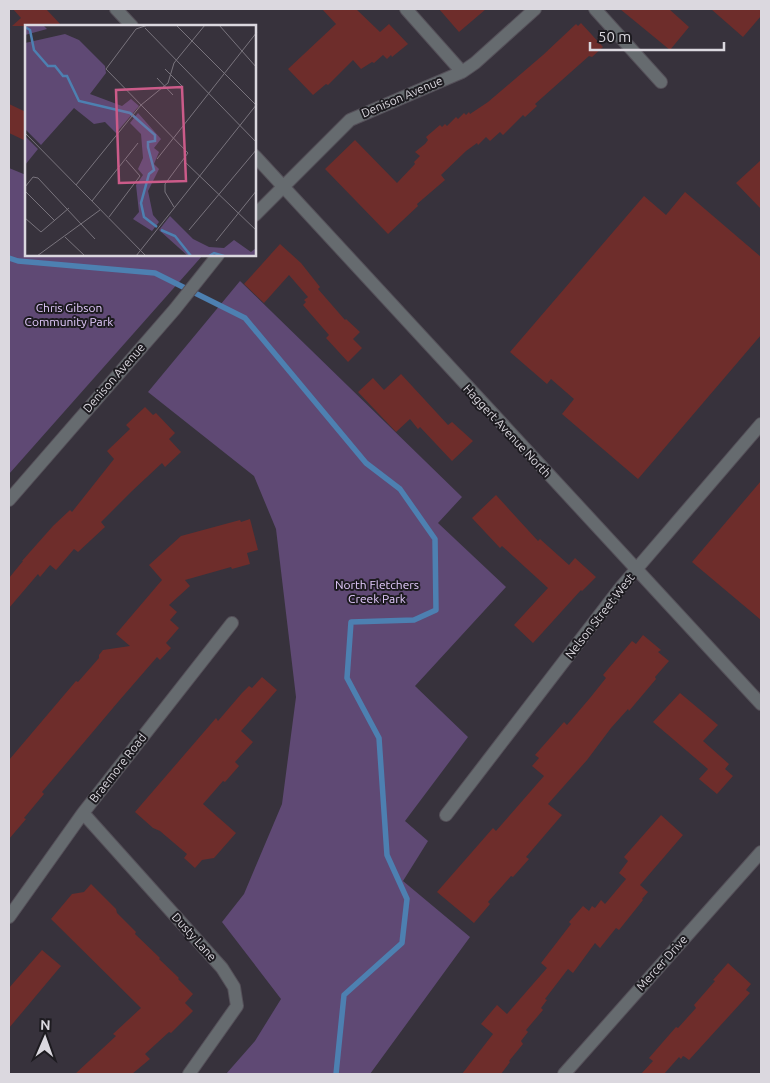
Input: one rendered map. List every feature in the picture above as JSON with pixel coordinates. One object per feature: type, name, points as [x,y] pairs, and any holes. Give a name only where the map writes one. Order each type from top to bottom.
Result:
[{"type":"street","points":[[116,9],[131,25]]},
{"type":"street","points":[[406,9],[462,72]]},
{"type":"street","name":"Denison Avenue","points":[[256,215],[350,120],[462,72],[475,63],[534,9]]},
{"type":"street","points":[[595,9],[661,82]]},
{"type":"street","name":"Haggert Avenue North","points":[[256,157],[761,704]]},
{"type":"street","name":"Denison Avenue","points":[[9,500],[175,309],[217,256]]},
{"type":"street","name":"Nelson Street West","points":[[446,815],[618,592],[761,424]]},
{"type":"street","name":"Braemore Road","points":[[9,917],[83,813],[232,623]]},
{"type":"street","name":"Dusty Lane","points":[[83,813],[222,968],[234,987],[238,1006],[189,1074]]},
{"type":"street","name":"Mercer Drive","points":[[564,1074],[761,852]]},
{"type":"green space","name":"Chris Gibson Community Park","points":[[9,168],[25,175],[25,256],[202,256],[9,474]]},
{"type":"green space","name":"North Fletchers Creek Park","points":[[240,281],[462,497],[438,523],[506,587],[415,686],[468,737],[405,821],[428,841],[403,881],[470,937],[370,1074],[226,1074],[255,1041],[281,999],[222,922],[244,894],[282,804],[296,697],[276,529],[254,476],[148,392]]},
{"type":"building","points":[[13,9],[46,9],[61,25],[12,26],[21,18]]},
{"type":"building","points":[[322,9],[356,9],[380,32],[389,24],[408,44],[392,57],[391,55],[387,59],[383,55],[374,63],[372,62],[361,69],[353,60],[328,85],[326,84],[313,95],[288,69],[336,24]]},
{"type":"building","points":[[439,9],[486,9],[459,32]]},
{"type":"building","points":[[620,9],[669,9],[689,27],[670,50]]},
{"type":"building","points":[[711,9],[761,9],[761,16],[743,37]]},
{"type":"building","points":[[581,23],[603,47],[592,57],[589,56],[535,104],[537,106],[525,117],[523,115],[503,135],[500,132],[490,141],[486,137],[478,145],[477,143],[466,151],[441,175],[445,180],[417,204],[418,206],[388,234],[325,169],[355,140],[397,183],[415,164],[414,162],[420,156],[415,152],[428,140],[426,137],[440,125],[442,127],[445,124],[447,126],[456,117],[458,119],[464,113],[466,115],[469,112],[470,114],[488,102],[576,24],[578,26]]},
{"type":"building","points":[[9,104],[25,112],[25,141],[9,133]]},
{"type":"building","points":[[761,160],[761,209],[736,183]]},
{"type":"building","points":[[685,192],[761,257],[761,335],[638,479],[562,414],[574,399],[551,379],[547,384],[510,352],[644,196],[666,215]]},
{"type":"building","points":[[280,244],[301,263],[320,287],[318,289],[345,320],[360,332],[353,339],[362,348],[348,362],[326,338],[329,335],[303,305],[306,302],[304,300],[308,297],[289,275],[264,303],[244,284]]},
{"type":"building","points":[[401,374],[448,425],[452,422],[473,441],[452,461],[410,419],[396,432],[358,392],[373,378],[384,390]]},
{"type":"building","points":[[145,407],[153,415],[156,413],[175,433],[169,439],[181,452],[165,467],[162,463],[132,491],[101,522],[105,527],[78,552],[74,549],[56,570],[50,565],[40,577],[38,574],[9,608],[9,578],[53,526],[70,510],[72,512],[114,459],[107,451],[130,429],[126,425]]},
{"type":"building","points":[[761,481],[761,620],[692,562]]},
{"type":"building","points":[[496,495],[538,541],[540,539],[569,565],[575,558],[596,577],[581,590],[533,643],[514,625],[548,588],[502,546],[500,548],[472,518]]},
{"type":"building","points":[[250,519],[258,550],[247,553],[250,564],[232,569],[231,567],[185,580],[190,586],[169,605],[177,612],[170,620],[179,628],[166,643],[171,648],[160,660],[157,657],[118,702],[42,792],[44,794],[9,839],[9,760],[76,681],[78,682],[99,658],[103,650],[130,646],[116,634],[162,580],[149,565],[181,536]]},
{"type":"building","points":[[643,635],[661,650],[658,652],[669,661],[629,711],[628,709],[611,728],[587,760],[548,804],[562,815],[526,857],[529,859],[488,902],[490,904],[474,923],[437,892],[493,828],[496,831],[544,776],[532,766],[539,758],[535,755],[564,722],[567,725],[590,698],[606,678],[603,675],[632,641],[636,644]]},
{"type":"building","points":[[262,677],[277,690],[241,731],[253,742],[235,762],[239,766],[203,804],[236,833],[214,858],[202,860],[195,868],[184,858],[187,854],[135,812],[216,718],[218,721],[249,686],[252,688]]},
{"type":"building","points":[[680,693],[718,725],[703,741],[729,764],[725,769],[733,776],[717,794],[699,779],[708,769],[653,722]]},
{"type":"building","points":[[661,815],[683,835],[640,885],[648,892],[643,900],[619,930],[616,928],[600,948],[595,943],[573,973],[568,969],[545,999],[547,1000],[541,1008],[543,1010],[526,1030],[528,1032],[521,1041],[523,1044],[501,1074],[462,1074],[493,1034],[481,1024],[497,1005],[507,1014],[547,968],[541,963],[571,924],[569,922],[583,906],[589,911],[592,906],[595,908],[601,900],[605,904],[626,879],[619,873],[628,861],[624,857]]},
{"type":"building","points":[[91,884],[116,909],[117,913],[136,932],[135,934],[193,994],[185,1003],[193,1011],[171,1033],[169,1032],[145,1054],[150,1059],[132,1074],[75,1074],[116,1036],[113,1034],[141,1008],[51,919],[72,894],[84,892]]},
{"type":"building","points":[[42,950],[61,966],[9,1028],[9,988]]},
{"type":"building","points":[[728,963],[751,984],[746,990],[750,993],[689,1060],[683,1056],[681,1059],[679,1057],[664,1074],[641,1074],[653,1061],[649,1058],[676,1027],[678,1028],[696,1008],[694,1005]]},
{"type":"waterway","points":[[9,258],[18,261],[155,273],[245,318],[366,463],[400,489],[435,539],[436,610],[414,620],[351,622],[347,678],[379,738],[387,855],[407,899],[402,943],[344,995],[336,1074]]}]
